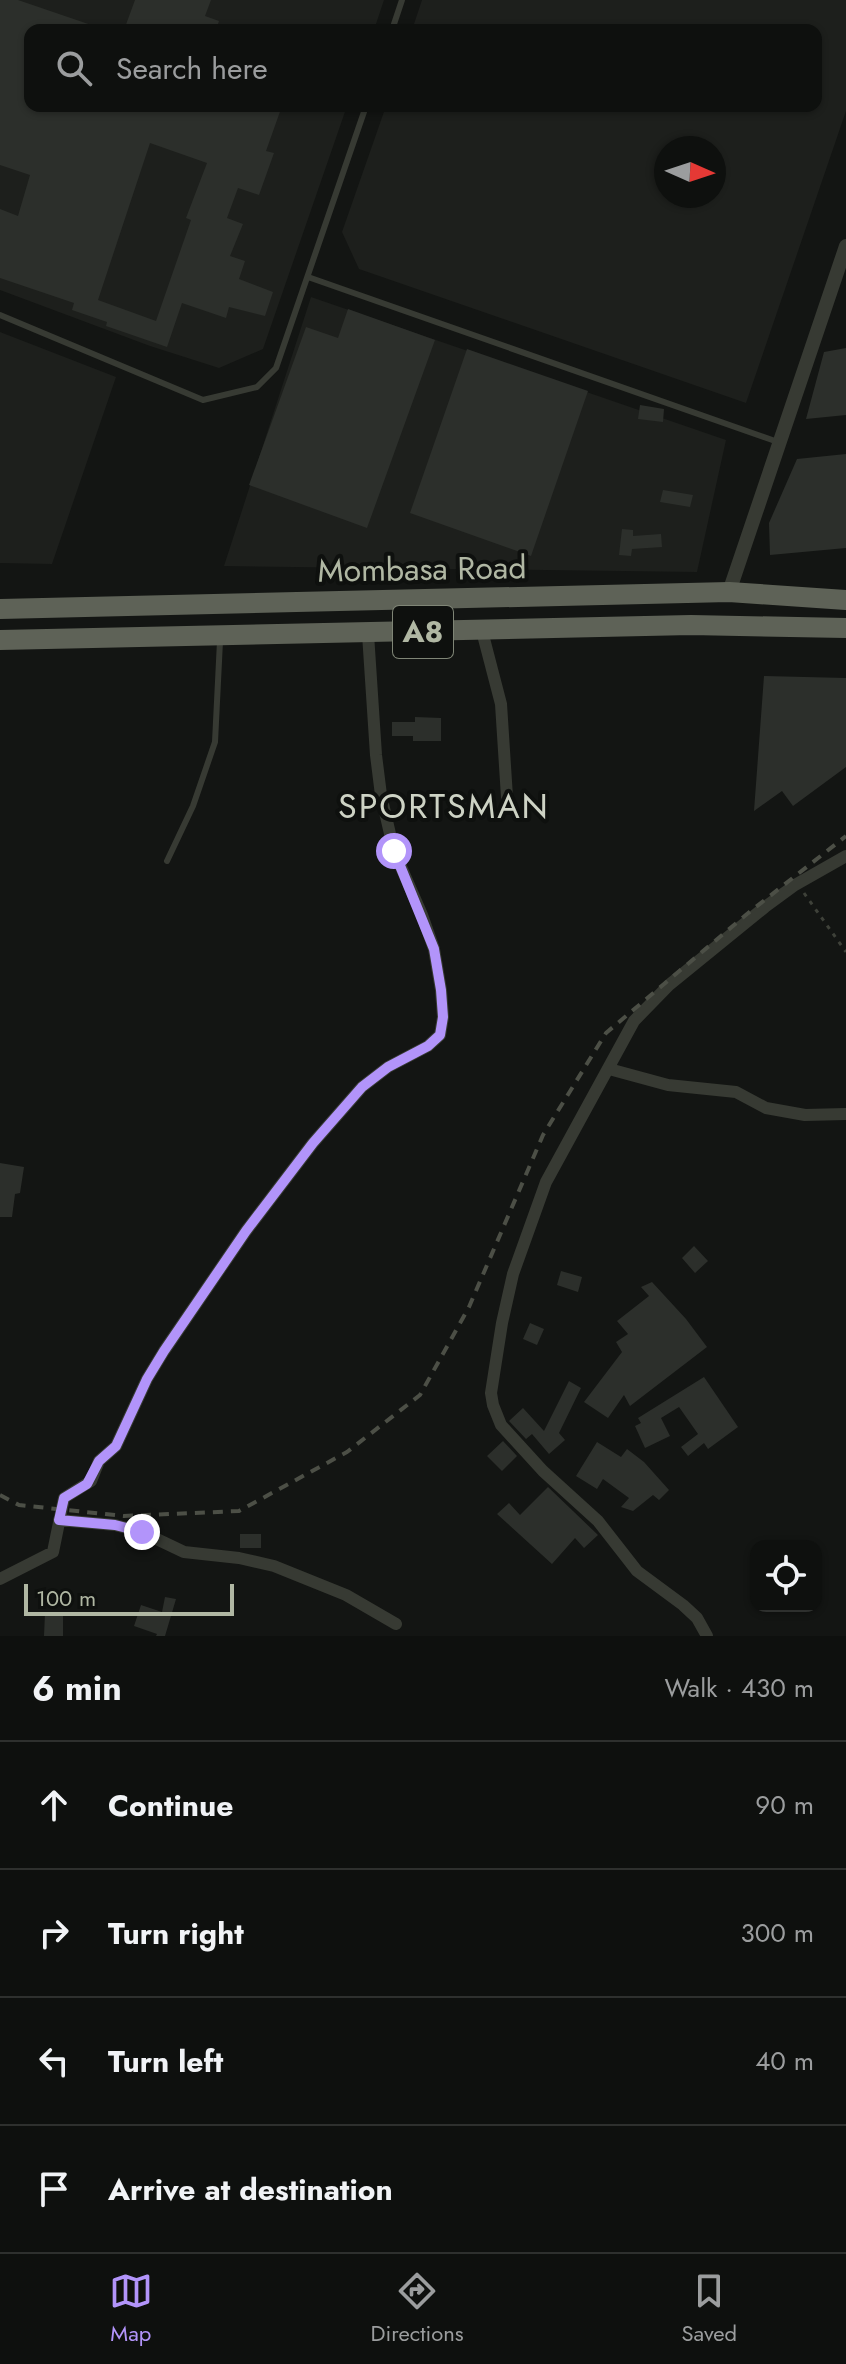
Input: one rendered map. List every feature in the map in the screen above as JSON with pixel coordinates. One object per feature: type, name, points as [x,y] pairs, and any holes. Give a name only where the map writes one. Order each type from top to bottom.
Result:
[{"type":"highway","name":"Mombasa Road","points":[[0,609],[729,592],[846,600]]},
{"type":"highway","name":"Mombasa Road","points":[[0,640],[691,625],[846,628]]},
{"type":"street","points":[[729,592],[845,252]]},
{"type":"street","points":[[482,631],[501,704],[507,797]]},
{"type":"street","points":[[0,1579],[53,1552],[64,1498],[87,1484],[99,1461],[116,1446],[147,1379],[266,1203],[362,1087],[388,1067],[428,1046],[440,1035],[443,1017],[434,949],[394,851],[381,795],[368,634]]},
{"type":"street","points":[[707,1636],[697,1618],[637,1571],[598,1521],[516,1444],[501,1425],[493,1405],[492,1383],[502,1323],[513,1274],[546,1182],[634,1021],[646,1006],[705,955],[795,885],[846,856]]},
{"type":"street","points":[[609,1069],[679,1087],[736,1092],[766,1108],[805,1115],[846,1114]]},
{"type":"street","points":[[59,1520],[115,1525],[142,1532],[184,1552],[239,1558],[274,1566],[346,1595],[396,1624]]},
{"type":"lane","points":[[394,24],[402,0]]},
{"type":"lane","points":[[0,315],[203,400],[257,387],[276,368],[364,112]]},
{"type":"lane","points":[[308,277],[778,442]]},
{"type":"lane","points":[[167,861],[193,806],[215,742],[220,637]]},
{"type":"path","points":[[795,885],[812,900],[846,952]]},
{"type":"shaded area","points":[[0,0],[384,0],[376,24],[24,24],[24,112],[345,112],[263,349],[219,368],[150,346],[0,290]]},
{"type":"shaded area","points":[[422,0],[846,0],[846,111],[746,403],[359,269],[342,232],[384,112],[822,112],[822,24],[414,24]]},
{"type":"shaded area","points":[[311,297],[726,440],[697,572],[224,566]]},
{"type":"shaded area","points":[[0,332],[116,377],[52,564],[0,563]]},
{"type":"building","points":[[0,0],[18,0],[88,24],[24,24],[24,112],[280,112],[266,151],[274,153],[259,195],[238,188],[227,218],[243,224],[230,256],[245,261],[239,279],[273,292],[265,316],[229,307],[226,318],[182,303],[167,347],[106,326],[107,322],[72,310],[74,303],[0,278],[0,209],[18,216],[30,175],[0,165]],"holes":[[[150,143],[207,163],[186,218],[191,220],[156,321],[98,300]]]},
{"type":"building","points":[[135,0],[211,0],[205,16],[219,21],[218,24],[126,24]]},
{"type":"building","points":[[348,309],[435,340],[367,528],[249,485],[306,327],[338,338]]},
{"type":"building","points":[[846,348],[846,415],[806,419],[824,352]]},
{"type":"building","points":[[467,349],[588,391],[531,556],[410,513]]},
{"type":"building","points":[[640,405],[664,409],[663,422],[638,419]]},
{"type":"building","points":[[846,454],[846,548],[770,555],[769,523],[797,459]]},
{"type":"building","points":[[663,490],[693,495],[690,507],[660,502]]},
{"type":"building","points":[[622,529],[633,530],[633,536],[661,534],[662,547],[632,549],[631,556],[619,555]]},
{"type":"building","points":[[764,676],[846,678],[846,767],[793,806],[782,791],[754,811]]},
{"type":"building","points":[[415,717],[441,718],[441,741],[413,741],[413,736],[392,736],[392,722],[415,722]]},
{"type":"building","points":[[0,1163],[24,1167],[20,1193],[15,1194],[12,1217],[0,1217]]},
{"type":"building","points":[[694,1246],[708,1261],[695,1273],[682,1258]]},
{"type":"building","points":[[561,1271],[582,1277],[578,1292],[557,1285]]},
{"type":"building","points":[[652,1282],[707,1347],[630,1406],[624,1395],[608,1418],[584,1402],[622,1352],[616,1342],[628,1334],[617,1321],[649,1296],[641,1287]]},
{"type":"building","points":[[530,1323],[544,1329],[537,1345],[523,1339]]},
{"type":"building","points":[[704,1377],[738,1427],[708,1449],[704,1443],[688,1456],[681,1447],[698,1434],[679,1407],[661,1418],[670,1436],[645,1448],[635,1426],[641,1423],[638,1418]]},
{"type":"building","points":[[569,1381],[581,1388],[559,1433],[565,1440],[549,1454],[532,1434],[526,1439],[509,1421],[523,1408],[544,1431]]},
{"type":"building","points":[[503,1441],[517,1456],[502,1471],[487,1456]]},
{"type":"building","points":[[597,1442],[621,1457],[627,1449],[644,1462],[669,1490],[659,1500],[653,1495],[633,1511],[621,1507],[629,1498],[603,1479],[597,1489],[576,1476]]},
{"type":"building","points":[[548,1487],[598,1535],[584,1548],[575,1538],[552,1564],[497,1514],[509,1503],[520,1515]]},
{"type":"building","points":[[240,1534],[261,1534],[261,1548],[240,1548]]},
{"type":"building","points":[[165,1597],[176,1599],[165,1636],[156,1636],[134,1626],[141,1605],[162,1612]]},
{"type":"building","points":[[45,1613],[63,1613],[63,1636],[44,1636]]},
{"type":"railway","points":[[0,1495],[19,1505],[124,1516],[239,1511],[347,1452],[420,1395],[469,1307],[543,1135],[606,1033],[747,914],[846,836]]},
{"type":"district","name":"SPORTSMAN","points":[[444,806]]},
{"type":"route","points":[[142,1532],[115,1525],[59,1520],[64,1498],[87,1484],[99,1461],[116,1446],[147,1379],[164,1351],[228,1255],[313,1143],[362,1087],[388,1067],[428,1046],[440,1035],[443,1017],[434,949],[394,851]]}]
